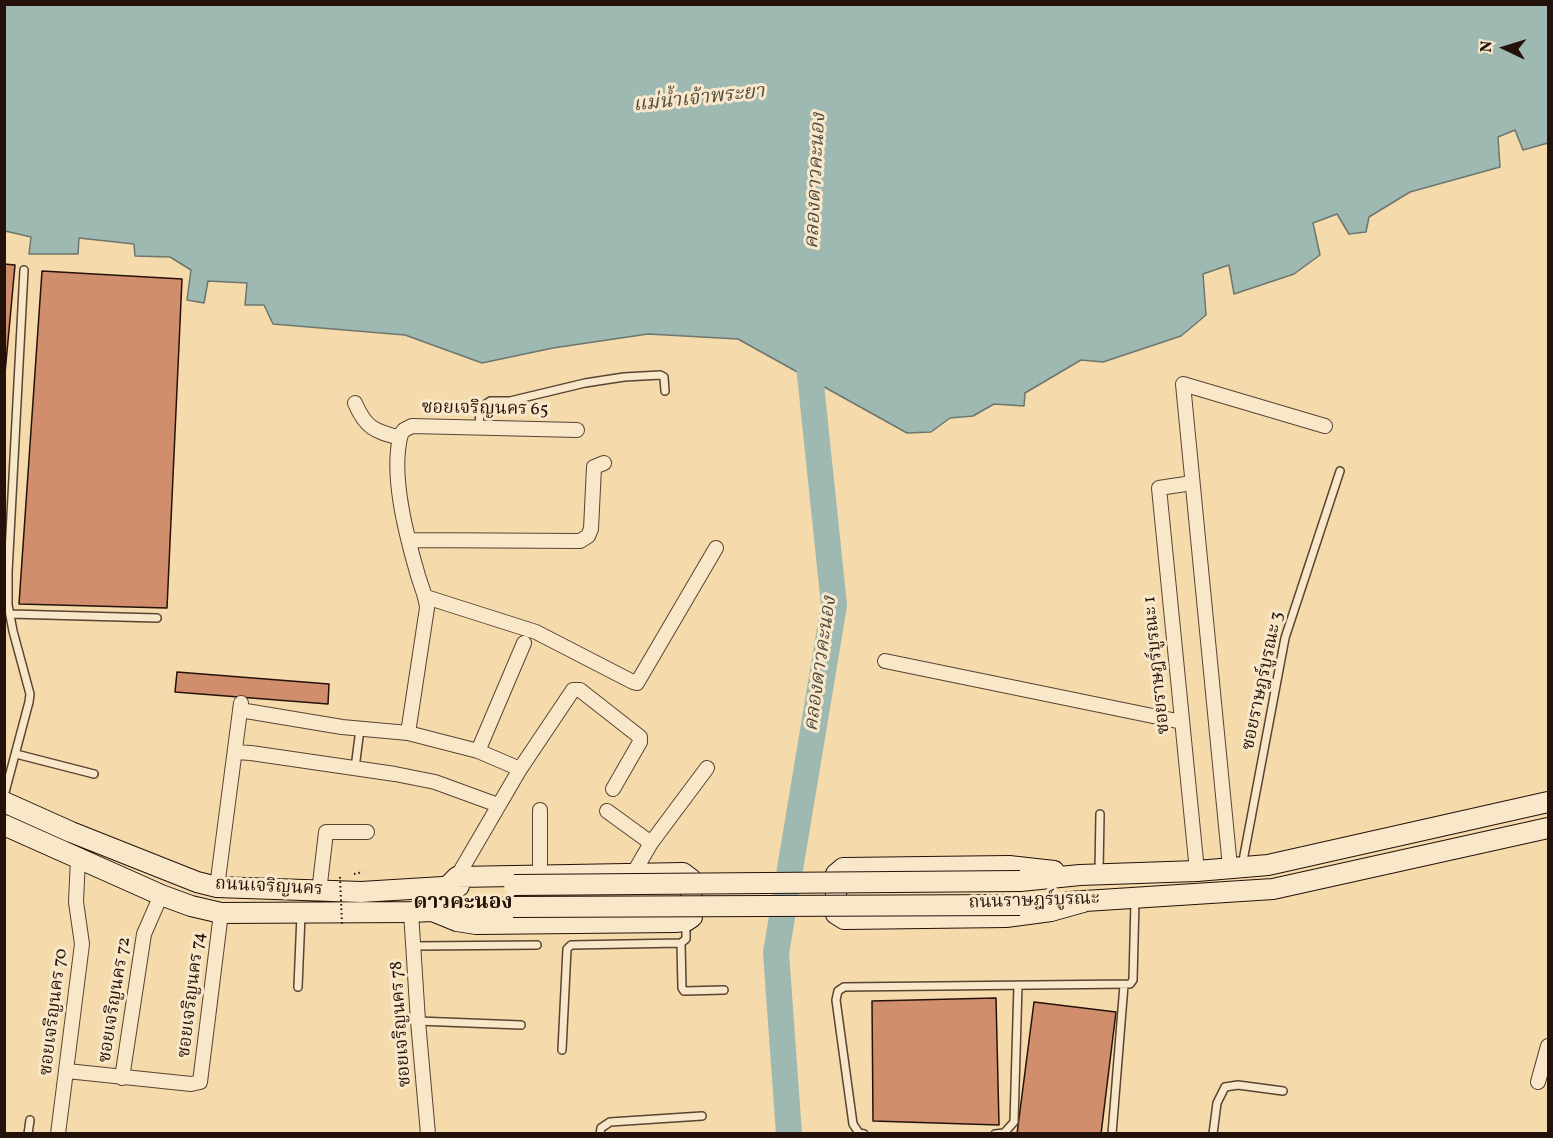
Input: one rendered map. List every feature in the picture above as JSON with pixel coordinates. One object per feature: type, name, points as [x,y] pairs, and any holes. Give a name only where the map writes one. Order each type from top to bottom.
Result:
[{"type":"main road","name":"ถนนเจริญนคร","points":[[4,802],[124,853],[197,882],[217,887],[361,892],[452,882],[514,885]]},
{"type":"main road","name":"ถนนราษฎร์บูรณะ","points":[[514,885],[1020,881],[1089,875],[1197,871],[1268,865],[1548,802]]},
{"type":"main road","name":"ถนนเจริญนคร","points":[[4,825],[161,895],[191,906],[221,913],[435,912],[513,908]]},
{"type":"main road","name":"ถนนราษฎร์บูรณะ","points":[[513,908],[1020,905],[1273,889],[1548,828]]},
{"type":"main road","points":[[1384,839],[1390,863]]},
{"type":"main road","points":[[1083,902],[1051,911],[1006,917],[844,919],[837,914],[836,874],[843,868],[1028,867],[1089,875]]},
{"type":"main road","points":[[435,912],[457,921],[476,924],[609,924],[686,921],[692,917],[691,879],[683,873],[540,874],[452,882]]},
{"type":"street","points":[[1236,866],[1192,483],[1183,384],[1325,426]]},
{"type":"street","points":[[356,404],[360,416],[372,430],[400,438],[398,472],[403,519],[417,574],[426,597],[427,608],[408,733]]},
{"type":"street","name":"ซอยเจริญนคร 65","points":[[400,438],[404,430],[412,426],[578,430]]},
{"type":"street","points":[[409,540],[580,541],[590,531],[594,466],[604,463]]},
{"type":"street","name":"ซอยราษฎร์บูรณะ 1","points":[[1192,483],[1159,488],[1197,871]]},
{"type":"street","points":[[426,597],[536,632],[637,683],[716,548]]},
{"type":"street","points":[[478,751],[524,643]]},
{"type":"street","points":[[885,662],[1182,722]]},
{"type":"street","points":[[452,882],[520,769],[573,690],[580,690],[640,737],[640,742],[613,789]]},
{"type":"street","points":[[217,887],[241,707],[360,729],[408,733],[478,751],[520,769]]},
{"type":"street","points":[[235,752],[355,768],[435,782],[498,805]]},
{"type":"street","points":[[633,874],[651,843],[707,768]]},
{"type":"street","points":[[540,810],[540,874]]},
{"type":"street","points":[[607,811],[651,843]]},
{"type":"street","points":[[319,892],[326,832],[367,832]]},
{"type":"street","name":"ซอยเจริญนคร 70","points":[[55,1126],[67,1071],[82,944],[76,902],[78,858]]},
{"type":"street","name":"ซอยเจริญนคร 72","points":[[122,1078],[144,934],[161,895]]},
{"type":"street","name":"ซอยเจริญนคร 78","points":[[411,912],[428,1134]]},
{"type":"street","name":"ซอยเจริญนคร 74","points":[[122,1078],[191,1084],[200,1082],[221,913]]},
{"type":"street","points":[[1538,1082],[1548,1046]]},
{"type":"street","points":[[67,1071],[122,1078]]},
{"type":"lane","points":[[4,796],[30,694],[10,614],[8,572],[9,516],[24,270]]},
{"type":"lane","points":[[479,429],[480,408],[490,401],[510,401],[624,377],[660,375],[664,377],[665,391]]},
{"type":"lane","name":"ซอยราษฎร์บูรณะ 3","points":[[1236,866],[1285,638],[1340,471]]},
{"type":"lane","points":[[10,614],[157,618]]},
{"type":"lane","points":[[355,768],[360,729]]},
{"type":"lane","points":[[16,754],[94,774]]},
{"type":"lane","points":[[1089,875],[1100,814]]},
{"type":"lane","points":[[864,1134],[859,1132],[853,1124],[836,1000],[838,991],[844,987],[1130,984],[1133,980],[1135,898]]},
{"type":"lane","points":[[298,987],[301,913]]},
{"type":"lane","points":[[562,1050],[566,955],[571,945],[681,943],[686,939],[686,921]]},
{"type":"lane","points":[[681,943],[682,988],[684,991],[724,990]]},
{"type":"lane","points":[[415,946],[537,945]]},
{"type":"lane","points":[[995,1134],[1004,1133],[1014,1122],[1018,985]]},
{"type":"lane","points":[[1112,1134],[1124,985]]},
{"type":"lane","points":[[418,1021],[521,1025]]},
{"type":"lane","points":[[1213,1134],[1217,1103],[1225,1087],[1238,1085],[1283,1091]]},
{"type":"lane","points":[[600,1134],[601,1128],[610,1122],[702,1116]]},
{"type":"lane","points":[[28,1134],[30,1120]]},
{"type":"path","points":[[340,877],[342,924]]},
{"type":"water","name":"แม่น้ำเจ้าพระยา","points":[[4,5],[1548,5],[1548,143],[1523,150],[1515,130],[1498,137],[1500,167],[1410,192],[1369,217],[1366,232],[1349,234],[1337,214],[1313,223],[1320,255],[1294,274],[1234,294],[1229,265],[1203,274],[1206,315],[1181,336],[1103,362],[1081,360],[1025,393],[1024,406],[994,404],[973,416],[950,418],[931,432],[907,433],[738,339],[648,334],[553,348],[482,363],[405,335],[273,324],[264,305],[245,305],[247,283],[208,281],[204,303],[187,300],[191,270],[170,257],[135,256],[134,244],[79,238],[78,254],[29,254],[31,237],[5,231]]},
{"type":"building","points":[[4,264],[15,265],[4,384]]},
{"type":"building","points":[[42,271],[182,279],[167,608],[19,604]]},
{"type":"building","points":[[177,672],[329,684],[328,704],[175,692]]},
{"type":"building","points":[[996,998],[999,1125],[873,1121],[872,1001]]},
{"type":"building","points":[[1034,1002],[1116,1012],[1101,1134],[1017,1134]]},
{"type":"waterway","name":"คลองดาวคะนอง","points":[[789,1134],[776,953],[834,605],[807,346]]},
{"type":"district","name":"ดาวคะนอง","points":[[463,904]]}]
